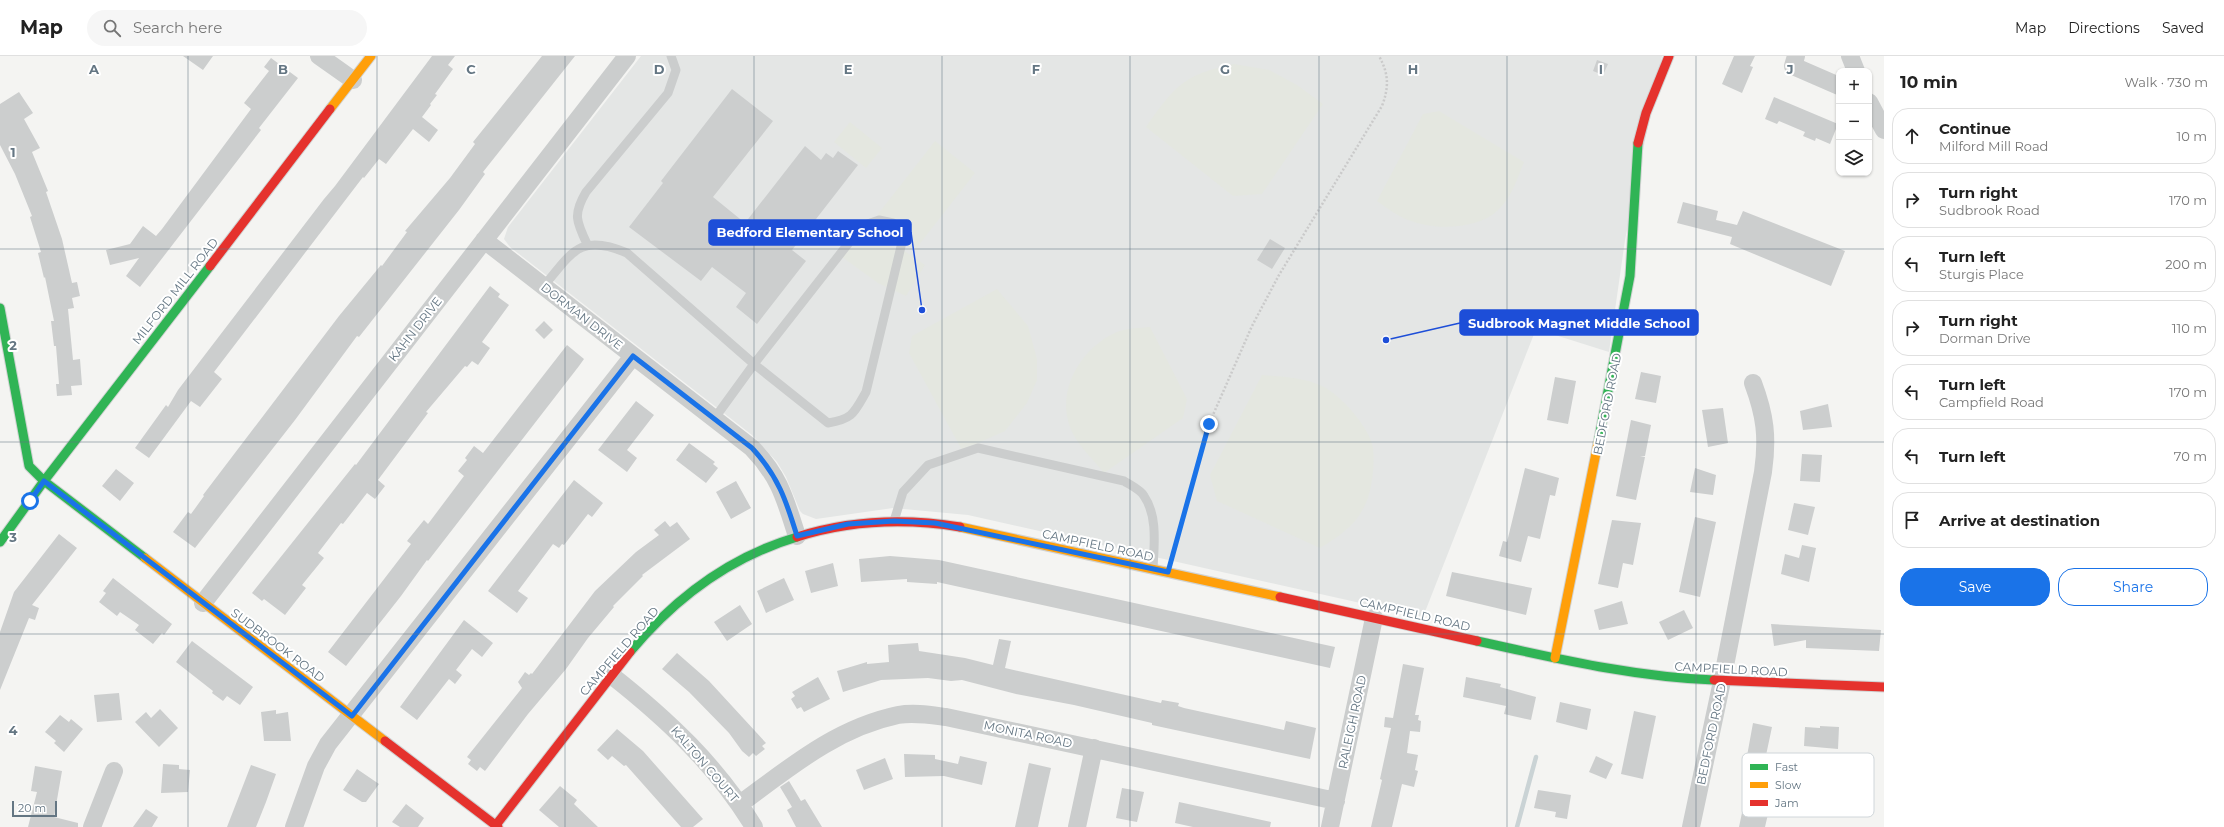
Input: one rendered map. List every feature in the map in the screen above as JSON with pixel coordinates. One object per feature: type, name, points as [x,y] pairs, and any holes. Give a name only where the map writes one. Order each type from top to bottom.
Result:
[{"type":"street","points":[[319,56],[353,80]]},
{"type":"street","name":"MILFORD MILL ROAD","points":[[0,542],[44,481],[370,56]]},
{"type":"street","name":"KAHN DRIVE","points":[[204,603],[627,56]]},
{"type":"street","name":"BEDFORD ROAD","points":[[1555,658],[1624,313],[1630,276],[1635,170],[1638,142],[1646,113],[1670,56]]},
{"type":"street","points":[[1796,56],[1792,66],[1836,85]]},
{"type":"street","points":[[1850,56],[1855,68]]},
{"type":"street","points":[[1870,104],[1884,130]]},
{"type":"street","name":"DORMAN DRIVE","points":[[484,240],[752,448],[771,470],[782,489],[797,536]]},
{"type":"street","name":"SUDBROOK ROAD","points":[[0,308],[29,466],[44,481],[497,826]]},
{"type":"street","points":[[294,827],[322,754],[633,356]]},
{"type":"street","name":"BEDFORD ROAD","points":[[1691,827],[1722,681],[1766,449],[1762,408],[1753,382]]},
{"type":"street","name":"CAMPFIELD ROAD","points":[[497,826],[611,675],[653,626],[688,594],[721,571],[758,551],[797,536],[848,524],[894,521],[935,523],[976,530],[1555,658],[1647,675],[1722,681],[1884,687]]},
{"type":"street","name":"RALEIGH ROAD","points":[[1330,827],[1374,618]]},
{"type":"street","name":"KALTON COURT","points":[[611,675],[657,712],[686,739],[740,804],[754,827]]},
{"type":"street","name":"MONITA ROAD","points":[[740,804],[825,743],[850,731],[899,715],[921,714],[946,717],[1094,748],[1336,801]]},
{"type":"street","points":[[1077,827],[1094,748]]},
{"type":"street","points":[[92,827],[114,771]]},
{"type":"lane","points":[[587,244],[580,229],[576,208],[586,192],[668,94],[676,70],[671,56]]},
{"type":"lane","points":[[544,286],[568,256],[587,244],[603,244],[627,253],[754,364],[828,424],[845,421],[856,410],[866,392],[904,234],[893,223],[879,220],[862,226],[754,364],[714,419]]},
{"type":"lane","points":[[894,521],[903,492],[928,466],[953,455],[978,448],[1124,481],[1144,495],[1151,513],[1154,534],[1153,569]]},
{"type":"path","points":[[1168,572],[1209,424],[1249,333],[1279,275],[1382,106],[1387,92],[1388,78],[1379,56]]},
{"type":"shaded area","points":[[641,56],[1662,56],[1625,240],[1609,352],[1536,329],[1423,617],[968,515],[893,508],[816,519],[803,514],[800,511],[786,477],[777,462],[752,435],[510,247],[504,239],[508,227]]},
{"type":"shaded area","points":[[1234,64],[1269,70],[1297,85],[1323,104],[1262,194],[1233,196],[1146,127],[1165,101],[1182,84],[1203,73]]},
{"type":"shaded area","points":[[1439,111],[1524,162],[1514,188],[1503,205],[1490,216],[1480,221],[1446,227],[1424,225],[1394,213],[1377,201],[1423,114]]},
{"type":"shaded area","points":[[850,122],[882,148],[866,168],[834,142]]},
{"type":"shaded area","points":[[935,141],[975,173],[915,250],[875,218]]},
{"type":"shaded area","points":[[863,231],[877,240],[886,242],[897,250],[903,250],[925,265],[906,296],[878,283],[842,257]]},
{"type":"shaded area","points":[[997,289],[1028,326],[1037,359],[1037,380],[1027,403],[1005,431],[962,450],[909,353],[912,336]]},
{"type":"shaded area","points":[[1150,327],[1187,399],[1183,418],[1104,473],[1080,445],[1070,427],[1067,413],[1069,384],[1083,359],[1104,339],[1117,332],[1133,328]]},
{"type":"shaded area","points":[[1262,375],[1300,379],[1315,383],[1329,390],[1353,412],[1371,440],[1374,455],[1371,486],[1367,501],[1361,514],[1351,525],[1333,540],[1320,548],[1217,501],[1210,475]]},
{"type":"building","points":[[183,56],[213,56],[203,70]]},
{"type":"building","points":[[432,56],[455,56],[448,65],[453,69],[435,94],[437,95],[422,117],[438,130],[429,142],[413,129],[386,164],[379,159],[364,178],[363,177],[214,372],[222,379],[200,407],[191,401],[149,458],[135,448],[166,405],[168,407],[178,390],[335,186]]},
{"type":"building","points":[[542,56],[575,56],[483,172],[485,174],[459,210],[359,337],[357,336],[295,420],[195,548],[173,532],[188,512],[191,514],[204,496],[203,495],[339,316],[381,265],[382,266],[407,232],[405,231],[450,178],[475,144],[473,142]]},
{"type":"building","points":[[1734,56],[1755,56],[1750,66],[1753,67],[1742,93],[1722,84]]},
{"type":"building","points":[[271,58],[298,78],[259,128],[261,130],[140,287],[126,276],[139,258],[110,265],[106,250],[130,244],[143,226],[156,236],[251,109],[244,103],[269,71],[264,67]]},
{"type":"building","points":[[1597,60],[1608,64],[1603,75],[1593,71]]},
{"type":"building","points":[[732,89],[773,121],[713,197],[745,223],[805,146],[821,160],[826,153],[833,158],[838,151],[858,165],[792,250],[806,261],[757,324],[736,307],[746,293],[712,267],[701,281],[629,227],[663,183],[661,181]]},
{"type":"building","points":[[19,92],[33,113],[24,119],[40,148],[32,152],[48,191],[46,192],[62,239],[72,283],[77,282],[80,296],[72,298],[74,308],[68,309],[73,360],[80,359],[82,385],[71,386],[72,395],[57,396],[56,384],[59,384],[56,346],[54,346],[51,321],[54,321],[45,277],[44,278],[38,253],[41,252],[30,217],[32,216],[15,174],[0,145],[0,104]]},
{"type":"building","points":[[1774,97],[1836,123],[1836,129],[1830,144],[1816,138],[1815,141],[1803,136],[1805,132],[1779,121],[1777,124],[1765,119]]},
{"type":"building","points":[[1683,202],[1718,211],[1716,220],[1737,225],[1743,211],[1845,251],[1831,286],[1730,244],[1732,237],[1677,223]]},
{"type":"building","points":[[1270,239],[1285,248],[1272,269],[1257,260]]},
{"type":"building","points":[[490,286],[500,294],[498,297],[509,305],[482,342],[490,348],[478,365],[472,361],[467,367],[465,366],[426,412],[428,413],[378,480],[385,486],[375,499],[367,493],[343,524],[341,523],[318,553],[324,558],[302,585],[306,588],[285,615],[264,599],[262,601],[252,593],[355,464],[356,465]]},
{"type":"building","points":[[544,321],[553,330],[544,339],[535,330]]},
{"type":"building","points":[[567,345],[584,359],[346,666],[328,652],[411,544],[407,541],[424,520],[428,524],[464,476],[458,471],[467,460],[465,458],[474,446],[483,453]]},
{"type":"building","points":[[1641,372],[1661,376],[1656,403],[1635,399]]},
{"type":"building","points":[[1555,377],[1576,381],[1568,424],[1547,420]]},
{"type":"building","points":[[636,401],[654,415],[627,450],[637,458],[627,472],[598,450]]},
{"type":"building","points":[[1828,404],[1832,427],[1803,430],[1800,411]]},
{"type":"building","points":[[1723,408],[1728,443],[1708,447],[1702,410]]},
{"type":"building","points":[[1631,420],[1651,425],[1645,456],[1640,456],[1645,457],[1636,500],[1616,496]]},
{"type":"building","points":[[689,443],[715,462],[713,464],[718,468],[706,483],[676,460]]},
{"type":"building","points":[[1802,454],[1822,455],[1820,482],[1800,481]]},
{"type":"building","points":[[1525,468],[1559,478],[1555,496],[1550,495],[1540,539],[1528,536],[1521,562],[1499,556],[1503,541],[1507,542]]},
{"type":"building","points":[[1695,468],[1716,475],[1713,495],[1690,492]]},
{"type":"building","points":[[116,469],[134,483],[120,501],[102,486]]},
{"type":"building","points":[[574,480],[603,503],[592,517],[588,514],[564,545],[562,544],[559,548],[553,544],[518,591],[528,598],[517,613],[488,591]]},
{"type":"building","points":[[736,481],[751,508],[731,519],[716,492]]},
{"type":"building","points":[[1794,503],[1815,507],[1808,535],[1788,530]]},
{"type":"building","points":[[1695,517],[1716,522],[1700,597],[1679,592]]},
{"type":"building","points":[[1612,520],[1641,523],[1633,565],[1623,563],[1618,588],[1598,584]]},
{"type":"building","points":[[665,521],[670,527],[677,522],[690,539],[642,575],[643,576],[613,606],[614,607],[588,638],[566,669],[528,714],[485,771],[480,767],[477,771],[468,764],[471,760],[467,757],[522,688],[518,682],[525,672],[529,675],[531,673],[532,674],[595,591],[636,552],[659,535],[654,530]]},
{"type":"building","points":[[59,534],[77,548],[32,605],[39,608],[35,620],[29,618],[0,690],[0,632],[14,592]]},
{"type":"building","points":[[1802,545],[1816,548],[1809,582],[1781,574],[1785,554],[1799,558]]},
{"type":"building","points":[[890,556],[939,560],[1335,647],[1330,668],[937,582],[937,584],[907,582],[907,579],[861,582],[859,559]]},
{"type":"building","points":[[833,563],[838,586],[811,593],[805,571]]},
{"type":"building","points":[[1452,572],[1532,588],[1526,615],[1446,596]]},
{"type":"building","points":[[113,578],[172,624],[164,635],[162,633],[153,644],[135,630],[139,625],[120,612],[117,616],[99,602],[106,593],[103,591]]},
{"type":"building","points":[[784,578],[794,600],[766,613],[757,591]]},
{"type":"building","points":[[1622,601],[1628,624],[1599,630],[1594,610]]},
{"type":"building","points":[[740,605],[752,624],[727,641],[714,622]]},
{"type":"building","points":[[1684,610],[1693,628],[1668,640],[1659,622]]},
{"type":"building","points":[[464,620],[493,643],[482,657],[472,649],[456,670],[462,675],[455,684],[449,679],[417,720],[400,707]]},
{"type":"building","points":[[1771,624],[1881,630],[1879,651],[1806,648],[1806,640],[1774,646]]},
{"type":"building","points":[[999,639],[1011,641],[1005,668],[1161,703],[1162,700],[1179,703],[1178,706],[1184,708],[1284,730],[1286,721],[1316,728],[1310,759],[1152,725],[1152,723],[1074,705],[1016,694],[962,680],[951,681],[928,678],[881,680],[843,692],[837,671],[867,662],[867,664],[889,662],[888,645],[918,643],[919,651],[965,658],[993,665]]},
{"type":"building","points":[[192,641],[253,687],[240,705],[227,696],[223,701],[212,693],[213,691],[176,662]]},
{"type":"building","points":[[677,653],[709,681],[766,743],[762,746],[765,749],[756,756],[753,753],[749,757],[742,751],[729,733],[689,692],[662,669]]},
{"type":"building","points":[[1403,664],[1424,668],[1415,715],[1419,715],[1418,720],[1421,721],[1420,732],[1410,731],[1407,753],[1418,755],[1415,770],[1418,771],[1414,787],[1402,784],[1392,827],[1371,827],[1382,780],[1380,779],[1391,728],[1384,727],[1385,717],[1393,718]]},
{"type":"building","points":[[818,677],[830,699],[804,712],[801,707],[797,709],[791,699],[795,696],[792,692]]},
{"type":"building","points":[[1466,677],[1501,684],[1500,687],[1536,697],[1531,720],[1504,714],[1506,706],[1463,697]]},
{"type":"building","points":[[119,693],[122,720],[97,722],[94,695]]},
{"type":"building","points":[[1560,702],[1591,709],[1587,730],[1556,722]]},
{"type":"building","points":[[160,709],[178,728],[159,747],[135,722],[146,712],[151,718]]},
{"type":"building","points":[[276,710],[276,714],[288,712],[291,741],[264,741],[261,712]]},
{"type":"building","points":[[1634,711],[1656,716],[1643,779],[1621,774]]},
{"type":"building","points":[[60,715],[69,722],[71,719],[83,729],[64,752],[54,743],[56,741],[45,732]]},
{"type":"building","points":[[1753,723],[1772,727],[1766,753],[1748,753]]},
{"type":"building","points":[[1820,726],[1839,727],[1838,749],[1804,746],[1805,727],[1820,728]]},
{"type":"building","points":[[617,729],[643,751],[703,819],[693,827],[681,827],[626,765],[624,766],[612,756],[608,760],[597,750]]},
{"type":"building","points":[[904,754],[935,755],[935,759],[958,764],[960,756],[987,762],[982,785],[944,776],[905,777]]},
{"type":"building","points":[[1596,756],[1613,764],[1606,779],[1589,772]]},
{"type":"building","points":[[885,758],[893,779],[864,790],[856,770]]},
{"type":"building","points":[[1029,763],[1051,768],[1038,827],[1015,827]]},
{"type":"building","points":[[163,764],[179,765],[179,769],[190,770],[188,792],[161,793]]},
{"type":"building","points":[[251,765],[276,774],[266,802],[256,827],[227,827]]},
{"type":"building","points":[[35,766],[62,771],[54,817],[78,823],[78,827],[28,827],[37,792],[31,791]]},
{"type":"building","points":[[357,769],[379,784],[366,802],[362,802],[343,790]]},
{"type":"building","points":[[789,781],[801,801],[805,799],[822,827],[796,827],[787,810],[792,807],[780,787]]},
{"type":"building","points":[[560,786],[577,800],[574,804],[598,827],[559,827],[539,810]]},
{"type":"building","points":[[1122,788],[1144,792],[1137,822],[1116,818]]},
{"type":"building","points":[[1538,790],[1571,795],[1567,819],[1555,817],[1556,812],[1534,808]]},
{"type":"building","points":[[1179,802],[1271,822],[1270,827],[1193,827],[1175,823]]},
{"type":"building","points":[[406,804],[424,818],[418,827],[400,827],[392,822]]},
{"type":"building","points":[[146,809],[158,817],[152,827],[133,827]]},
{"type":"building","points":[[1742,813],[1742,817],[1767,817],[1765,827],[1739,827]]},
{"type":"waterway","points":[[1517,827],[1536,757]]},
{"type":"traffic: fast","points":[[1598,443],[1630,276],[1638,143]]},
{"type":"traffic: fast","points":[[0,542],[44,481],[210,266]]},
{"type":"traffic: fast","points":[[0,308],[29,466],[44,481],[145,558]]},
{"type":"traffic: fast","points":[[630,652],[665,614],[705,582],[726,568],[749,556],[797,537]]},
{"type":"traffic: fast","points":[[1477,641],[1624,671],[1714,680]]},
{"type":"traffic: slow","points":[[330,109],[371,56]]},
{"type":"traffic: slow","points":[[1555,658],[1598,443]]},
{"type":"traffic: slow","points":[[960,527],[1280,597]]},
{"type":"traffic: slow","points":[[145,558],[385,741]]},
{"type":"traffic: jam","points":[[1638,143],[1646,113],[1669,56]]},
{"type":"traffic: jam","points":[[210,266],[330,109]]},
{"type":"traffic: jam","points":[[797,537],[837,527],[878,522],[918,522],[960,527]]},
{"type":"traffic: jam","points":[[1280,597],[1477,641]]},
{"type":"traffic: jam","points":[[496,825],[630,652]]},
{"type":"traffic: jam","points":[[1714,680],[1884,687]]},
{"type":"traffic: jam","points":[[385,741],[498,827]]},
{"type":"place","name":"Bedford Elementary School","points":[[922,310]]},
{"type":"place","name":"Sudbrook Magnet Middle School","points":[[1386,340]]},
{"type":"route","points":[[30,501],[44,481],[352,716],[633,356],[752,448],[764,461],[774,474],[782,489],[797,536],[848,524],[894,521],[935,523],[976,530],[1168,572],[1209,424]]}]
